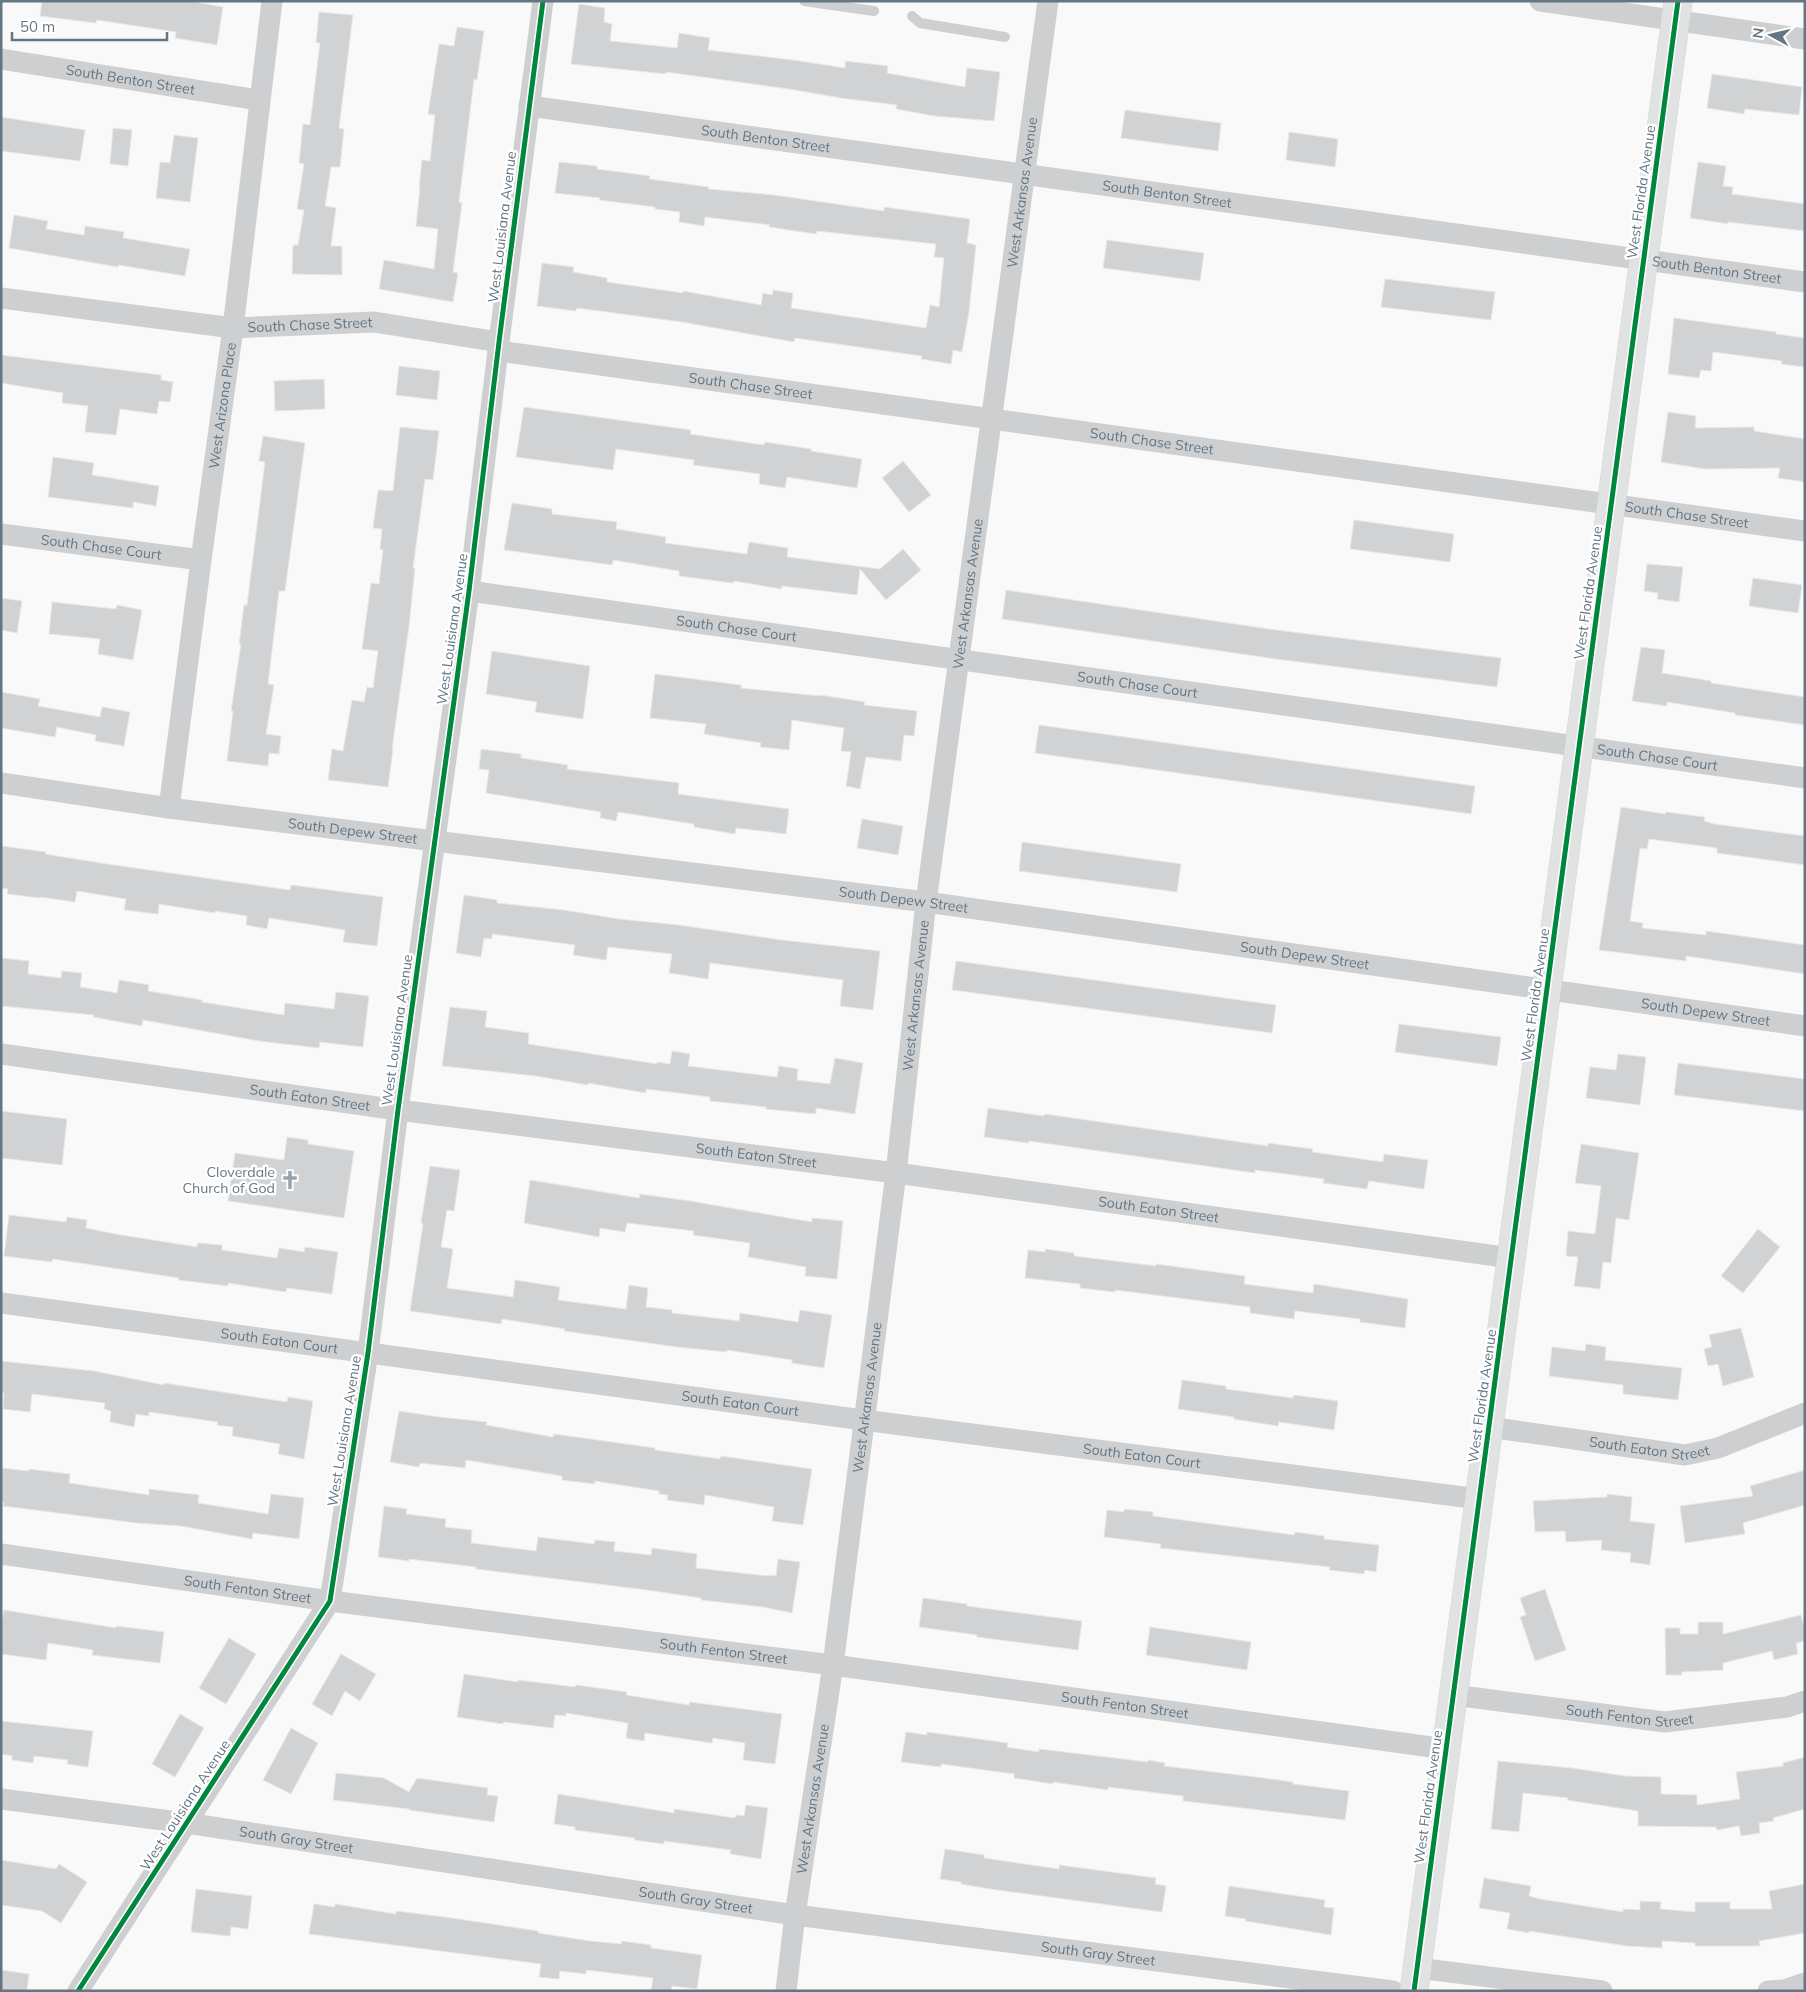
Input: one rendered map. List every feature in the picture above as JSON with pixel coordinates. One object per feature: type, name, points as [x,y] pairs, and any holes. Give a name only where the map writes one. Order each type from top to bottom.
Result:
[{"type":"street","name":"West Arizona Place","points":[[169,808],[233,328],[272,1]]},
{"type":"street","name":"West Louisiana Avenue","points":[[78,1991],[330,1601],[368,1353],[398,1110],[469,591],[498,346],[543,1]]},
{"type":"street","name":"West Arkansas Avenue","points":[[786,1991],[795,1915],[833,1664],[896,1173],[926,902],[1048,1]]},
{"type":"street","points":[[1540,1],[1677,11],[1805,39]]},
{"type":"street","name":"West Florida Avenue","points":[[1416,1979],[1677,11]]},
{"type":"street","name":"South Benton Street","points":[[1,59],[259,100]]},
{"type":"street","name":"South Benton Street","points":[[529,106],[1805,282]]},
{"type":"street","name":"South Chase Street","points":[[1,298],[233,328],[374,322],[498,346],[992,419],[1805,531]]},
{"type":"street","name":"South Chase Court","points":[[1,534],[201,560]]},
{"type":"street","name":"South Chase Court","points":[[469,591],[1579,748],[1805,778]]},
{"type":"street","name":"South Depew Street","points":[[1,783],[169,808],[926,902],[1805,1026]]},
{"type":"street","name":"South Eaton Street","points":[[1,1054],[398,1110],[896,1173],[1511,1258]]},
{"type":"street","name":"South Eaton Court","points":[[1,1303],[863,1420],[1479,1499]]},
{"type":"street","name":"South Eaton Street","points":[[1489,1428],[1685,1454],[1718,1448],[1805,1413]]},
{"type":"street","name":"South Fenton Street","points":[[1,1554],[330,1601],[833,1664],[1446,1749]]},
{"type":"street","name":"South Fenton Street","points":[[1454,1695],[1665,1722],[1787,1707],[1805,1701]]},
{"type":"street","name":"South Gray Street","points":[[1,1799],[186,1823],[795,1915],[1393,1991]]},
{"type":"street","points":[[1416,1979],[1602,1991]]},
{"type":"street","points":[[1768,1991],[1784,1990],[1805,1984]]},
{"type":"lane","points":[[804,1],[874,10]]},
{"type":"lane","points":[[912,16],[920,24],[1005,37]]},
{"type":"building","points":[[42,1],[189,1],[223,7],[217,45],[175,38],[176,32],[97,20],[96,23],[40,16]]},
{"type":"building","points":[[579,4],[605,8],[604,22],[612,24],[610,41],[677,48],[679,33],[710,38],[708,50],[845,68],[845,61],[888,66],[887,73],[965,87],[967,68],[1000,72],[994,121],[934,116],[896,109],[897,105],[666,72],[666,74],[571,64]]},
{"type":"building","points":[[319,12],[353,15],[339,128],[344,129],[340,167],[331,167],[325,206],[336,208],[331,246],[342,246],[342,275],[292,274],[293,245],[298,245],[304,210],[297,209],[304,164],[299,163],[303,124],[310,125],[320,43],[316,43]]},
{"type":"building","points":[[457,27],[484,31],[477,80],[474,79],[459,202],[462,203],[453,272],[458,273],[453,302],[379,289],[384,260],[434,269],[438,229],[416,226],[419,187],[422,160],[430,161],[435,115],[428,114],[439,44],[454,46]]},
{"type":"building","points":[[1712,74],[1802,87],[1799,115],[1745,109],[1744,114],[1707,108]]},
{"type":"building","points":[[1125,110],[1221,123],[1218,151],[1121,138]]},
{"type":"building","points":[[1,117],[85,130],[80,161],[1,151]]},
{"type":"building","points":[[113,128],[132,130],[128,166],[110,164]]},
{"type":"building","points":[[1289,132],[1338,139],[1335,167],[1286,160]]},
{"type":"building","points":[[174,135],[198,138],[190,202],[156,198],[160,162],[170,163]]},
{"type":"building","points":[[559,162],[597,166],[597,169],[650,176],[649,179],[709,187],[708,189],[774,195],[884,211],[884,207],[970,219],[967,243],[976,245],[969,312],[962,352],[953,350],[951,364],[921,359],[922,356],[795,338],[794,342],[682,322],[577,308],[576,311],[537,306],[542,263],[574,267],[573,272],[607,278],[607,282],[683,293],[683,291],[761,305],[763,293],[772,295],[773,290],[793,293],[791,308],[926,328],[930,305],[939,307],[944,258],[934,257],[936,244],[817,231],[816,234],[769,227],[770,225],[705,217],[704,226],[679,222],[680,212],[599,200],[600,198],[555,193]]},
{"type":"building","points":[[1698,162],[1726,166],[1723,186],[1733,187],[1732,194],[1805,204],[1805,231],[1728,222],[1728,224],[1690,218]]},
{"type":"building","points":[[14,215],[48,221],[46,229],[84,235],[85,226],[124,232],[123,238],[190,249],[185,276],[119,265],[118,267],[9,248]]},
{"type":"building","points":[[1107,240],[1204,253],[1200,281],[1103,268]]},
{"type":"building","points":[[1385,279],[1495,292],[1491,320],[1381,307]]},
{"type":"building","points":[[1674,318],[1776,332],[1776,334],[1805,338],[1805,367],[1781,364],[1782,361],[1713,352],[1711,371],[1701,370],[1699,378],[1668,374]]},
{"type":"building","points":[[1,355],[161,375],[161,380],[173,382],[170,402],[159,401],[157,414],[120,409],[116,435],[85,432],[88,406],[62,403],[63,393],[1,383]]},
{"type":"building","points":[[399,366],[440,371],[437,400],[396,395]]},
{"type":"building","points":[[324,379],[325,409],[275,411],[274,381]]},
{"type":"building","points":[[524,407],[691,430],[690,434],[764,445],[765,442],[862,459],[857,488],[787,477],[785,488],[759,484],[760,474],[693,465],[694,460],[616,449],[613,470],[516,457]]},
{"type":"building","points":[[1668,412],[1696,416],[1695,428],[1754,427],[1754,431],[1805,439],[1805,482],[1778,478],[1780,468],[1705,469],[1661,462]]},
{"type":"building","points":[[400,427],[439,431],[433,480],[425,479],[413,568],[415,568],[409,626],[388,787],[328,780],[332,749],[343,751],[352,700],[364,702],[367,687],[373,688],[378,651],[362,649],[371,583],[379,584],[383,550],[380,549],[382,529],[373,528],[378,490],[393,491]]},
{"type":"building","points":[[263,436],[305,443],[285,591],[279,591],[268,684],[274,685],[266,734],[281,736],[279,754],[269,753],[268,766],[227,761],[233,711],[231,711],[241,644],[239,644],[244,605],[247,605],[265,462],[259,461]]},
{"type":"building","points":[[53,457],[94,463],[92,475],[159,486],[156,506],[133,502],[133,508],[48,497]]},
{"type":"building","points":[[903,461],[931,495],[909,512],[882,478]]},
{"type":"building","points":[[512,503],[552,509],[552,514],[617,522],[616,529],[666,537],[665,543],[747,554],[749,542],[788,548],[787,557],[880,569],[903,549],[921,570],[886,600],[860,569],[857,595],[782,586],[781,589],[734,581],[733,583],[679,576],[679,571],[613,560],[612,565],[504,550]]},
{"type":"building","points":[[1354,520],[1454,534],[1450,562],[1350,549]]},
{"type":"building","points":[[1647,564],[1683,567],[1679,602],[1657,599],[1658,593],[1644,591]]},
{"type":"building","points":[[1753,578],[1802,585],[1798,613],[1749,606]]},
{"type":"building","points":[[1006,590],[1269,629],[1501,658],[1497,687],[1276,659],[1002,619]]},
{"type":"building","points":[[1,598],[22,601],[17,633],[1,630]]},
{"type":"building","points":[[52,602],[116,609],[117,605],[142,610],[133,660],[98,654],[100,639],[49,634]]},
{"type":"building","points":[[1641,647],[1665,650],[1662,673],[1711,681],[1711,683],[1805,697],[1805,725],[1735,715],[1735,713],[1667,702],[1667,706],[1632,701]]},
{"type":"building","points":[[492,651],[590,666],[583,719],[535,712],[537,702],[486,694]]},
{"type":"building","points":[[655,674],[741,685],[741,688],[820,695],[865,702],[864,705],[917,711],[914,736],[904,735],[901,761],[866,757],[860,789],[846,786],[851,752],[841,751],[844,728],[792,720],[789,750],[760,747],[761,743],[704,734],[706,724],[650,718]]},
{"type":"building","points":[[1,692],[40,699],[38,706],[100,717],[102,707],[130,712],[124,746],[95,741],[96,735],[57,727],[55,737],[1,728]]},
{"type":"building","points":[[1039,725],[1475,786],[1471,814],[1035,753]]},
{"type":"building","points":[[481,749],[521,754],[521,758],[568,765],[567,769],[679,783],[678,794],[789,809],[786,834],[736,828],[735,834],[694,827],[694,824],[618,812],[616,821],[600,818],[601,812],[486,793],[489,770],[479,769]]},
{"type":"building","points":[[1621,807],[1665,814],[1666,812],[1705,817],[1704,821],[1714,824],[1805,836],[1805,865],[1717,853],[1717,848],[1649,839],[1647,849],[1640,848],[1630,921],[1643,923],[1642,928],[1706,935],[1706,931],[1805,945],[1805,974],[1686,956],[1686,961],[1599,950]]},
{"type":"building","points":[[862,819],[903,826],[898,855],[857,848]]},
{"type":"building","points":[[1022,842],[1181,864],[1177,892],[1019,871]]},
{"type":"building","points":[[1,846],[46,852],[45,854],[107,864],[290,890],[291,885],[383,897],[377,946],[343,942],[345,930],[269,918],[267,929],[246,925],[247,916],[215,911],[215,913],[159,904],[158,914],[124,910],[126,899],[77,891],[75,902],[7,894],[8,889],[1,888]]},
{"type":"building","points":[[464,895],[497,900],[497,903],[880,951],[873,1010],[840,1006],[843,980],[710,963],[708,979],[669,973],[672,954],[608,947],[606,960],[573,955],[575,945],[492,934],[492,939],[484,938],[481,957],[456,953]]},
{"type":"building","points":[[1,958],[29,961],[28,974],[61,978],[62,971],[82,973],[80,987],[117,993],[119,980],[149,985],[148,991],[284,1015],[285,1003],[334,1009],[336,992],[369,996],[363,1047],[320,1042],[319,1048],[259,1041],[143,1020],[142,1026],[93,1017],[94,1015],[1,1006]]},
{"type":"building","points":[[956,961],[1276,1005],[1272,1033],[952,990]]},
{"type":"building","points":[[450,1007],[487,1011],[485,1027],[529,1033],[528,1044],[657,1064],[657,1062],[670,1064],[672,1051],[690,1054],[688,1066],[777,1077],[779,1066],[798,1069],[797,1080],[830,1084],[835,1058],[863,1063],[855,1114],[816,1108],[816,1114],[766,1109],[766,1107],[710,1101],[710,1097],[646,1089],[646,1093],[536,1076],[442,1066]]},
{"type":"building","points":[[1399,1024],[1501,1037],[1497,1066],[1395,1052]]},
{"type":"building","points":[[1618,1054],[1646,1057],[1640,1105],[1586,1098],[1590,1067],[1616,1070]]},
{"type":"building","points":[[1678,1063],[1805,1079],[1805,1111],[1674,1095]]},
{"type":"building","points":[[988,1108],[1044,1116],[1045,1114],[1268,1146],[1268,1143],[1313,1149],[1312,1152],[1383,1162],[1384,1154],[1428,1160],[1424,1189],[1369,1181],[1367,1189],[1323,1183],[1324,1179],[1255,1170],[1255,1173],[1029,1141],[1028,1143],[984,1137]]},
{"type":"building","points":[[1,1111],[67,1119],[62,1165],[1,1158]]},
{"type":"building","name":"Cloverdale Church of God","points":[[287,1137],[308,1140],[308,1144],[354,1151],[344,1218],[228,1201],[235,1153],[284,1160]]},
{"type":"building","points":[[1581,1144],[1639,1153],[1629,1220],[1616,1218],[1611,1263],[1603,1262],[1600,1289],[1574,1286],[1578,1257],[1566,1256],[1568,1231],[1595,1234],[1601,1186],[1575,1183]]},
{"type":"building","points":[[430,1166],[460,1170],[454,1211],[447,1210],[441,1247],[453,1249],[447,1288],[513,1297],[515,1280],[560,1287],[558,1300],[626,1309],[629,1285],[648,1288],[646,1307],[672,1310],[672,1313],[739,1321],[740,1313],[798,1322],[800,1310],[832,1315],[824,1368],[792,1363],[792,1360],[727,1350],[727,1352],[677,1347],[564,1331],[565,1329],[502,1319],[501,1324],[410,1311]]},
{"type":"building","points":[[530,1180],[639,1198],[640,1194],[690,1201],[812,1222],[812,1218],[843,1221],[837,1279],[805,1276],[806,1267],[748,1257],[750,1243],[693,1235],[694,1231],[627,1223],[625,1232],[600,1228],[599,1237],[524,1223]]},
{"type":"building","points":[[9,1215],[66,1222],[67,1217],[87,1220],[86,1228],[115,1234],[197,1247],[198,1243],[222,1245],[222,1250],[277,1258],[279,1248],[304,1252],[305,1247],[338,1252],[332,1294],[287,1288],[286,1292],[228,1283],[228,1286],[178,1280],[179,1278],[53,1259],[52,1262],[4,1256]]},
{"type":"building","points":[[1758,1229],[1780,1247],[1743,1293],[1721,1276]]},
{"type":"building","points":[[1045,1249],[1074,1253],[1074,1256],[1156,1266],[1156,1264],[1245,1276],[1244,1284],[1313,1293],[1314,1284],[1408,1299],[1405,1328],[1360,1322],[1360,1319],[1295,1311],[1294,1319],[1250,1313],[1250,1307],[1115,1290],[1115,1292],[1080,1288],[1080,1284],[1025,1278],[1028,1250],[1045,1252]]},
{"type":"building","points":[[1741,1328],[1754,1377],[1723,1386],[1718,1364],[1708,1366],[1704,1349],[1712,1347],[1709,1335]]},
{"type":"building","points":[[1586,1344],[1606,1347],[1605,1360],[1682,1368],[1678,1400],[1623,1394],[1623,1385],[1549,1376],[1552,1347],[1585,1351]]},
{"type":"building","points":[[1,1361],[94,1371],[164,1385],[164,1383],[287,1402],[288,1397],[313,1401],[304,1459],[278,1454],[280,1444],[232,1436],[233,1427],[217,1425],[218,1422],[149,1412],[149,1416],[136,1414],[134,1427],[110,1422],[111,1411],[104,1409],[105,1403],[32,1394],[30,1412],[3,1409],[4,1393],[1,1393]]},
{"type":"building","points":[[1182,1380],[1226,1386],[1226,1389],[1293,1398],[1294,1395],[1338,1401],[1334,1430],[1279,1422],[1278,1426],[1178,1409]]},
{"type":"building","points":[[399,1411],[487,1422],[486,1425],[553,1437],[554,1434],[720,1459],[721,1456],[812,1469],[803,1525],[772,1521],[774,1507],[705,1495],[704,1505],[667,1500],[668,1495],[659,1494],[659,1491],[595,1481],[595,1484],[562,1480],[562,1476],[466,1460],[465,1468],[420,1463],[419,1467],[390,1462]]},
{"type":"building","points":[[1,1468],[70,1474],[69,1483],[149,1495],[149,1489],[199,1495],[198,1503],[268,1514],[271,1494],[304,1498],[299,1539],[253,1533],[252,1539],[181,1526],[137,1523],[3,1506],[4,1502],[1,1502]]},
{"type":"building","points":[[1805,1470],[1805,1505],[1743,1523],[1745,1534],[1685,1543],[1680,1506],[1753,1496],[1750,1486]]},
{"type":"building","points":[[1607,1494],[1632,1497],[1630,1521],[1655,1524],[1650,1565],[1630,1562],[1631,1553],[1601,1550],[1602,1540],[1566,1542],[1565,1531],[1535,1532],[1533,1501],[1607,1497]]},
{"type":"building","points":[[384,1506],[407,1509],[406,1514],[446,1519],[445,1527],[472,1530],[471,1543],[536,1551],[538,1537],[594,1544],[595,1540],[615,1542],[614,1551],[651,1555],[652,1548],[697,1554],[696,1568],[768,1576],[776,1576],[778,1559],[800,1562],[792,1613],[647,1590],[476,1569],[476,1567],[378,1557]]},
{"type":"building","points":[[1124,1509],[1153,1512],[1153,1516],[1294,1535],[1295,1532],[1324,1536],[1324,1539],[1379,1545],[1376,1572],[1365,1570],[1364,1574],[1329,1570],[1330,1567],[1160,1548],[1161,1544],[1104,1537],[1107,1510],[1124,1512]]},
{"type":"building","points":[[1545,1589],[1566,1650],[1535,1661],[1520,1617],[1526,1615],[1520,1598]]},
{"type":"building","points":[[923,1598],[967,1604],[967,1606],[1082,1621],[1078,1650],[977,1637],[977,1635],[919,1627]]},
{"type":"building","points":[[4,1610],[116,1628],[116,1626],[164,1632],[160,1663],[92,1655],[93,1650],[48,1643],[46,1660],[1,1654],[1,1627]]},
{"type":"building","points":[[1801,1615],[1805,1630],[1805,1641],[1796,1643],[1798,1654],[1774,1660],[1772,1651],[1723,1663],[1723,1670],[1681,1672],[1682,1675],[1666,1675],[1665,1628],[1680,1628],[1680,1634],[1698,1634],[1698,1622],[1723,1622],[1723,1634]]},
{"type":"building","points":[[1150,1627],[1251,1642],[1247,1670],[1146,1655]]},
{"type":"building","points":[[229,1638],[256,1654],[226,1704],[199,1688]]},
{"type":"building","points":[[341,1654],[376,1674],[360,1701],[345,1691],[332,1716],[312,1704]]},
{"type":"building","points":[[464,1674],[518,1682],[518,1680],[575,1687],[576,1685],[627,1692],[626,1695],[689,1705],[690,1702],[782,1714],[775,1764],[743,1760],[745,1743],[713,1738],[712,1743],[645,1733],[644,1741],[626,1738],[628,1723],[566,1713],[566,1716],[555,1715],[553,1728],[503,1722],[503,1724],[457,1717]]},
{"type":"building","points":[[180,1714],[204,1728],[175,1777],[152,1764]]},
{"type":"building","points":[[1,1721],[93,1731],[88,1767],[67,1764],[68,1760],[34,1756],[33,1763],[12,1760],[12,1756],[1,1754]]},
{"type":"building","points":[[291,1728],[318,1743],[291,1794],[263,1780]]},
{"type":"building","points":[[906,1732],[927,1735],[927,1732],[1008,1743],[1007,1747],[1039,1752],[1039,1749],[1148,1762],[1148,1760],[1165,1763],[1164,1766],[1349,1791],[1345,1820],[1183,1801],[1183,1796],[1108,1787],[1108,1790],[1053,1782],[1053,1784],[1014,1778],[1014,1774],[941,1764],[941,1767],[901,1762]]},
{"type":"building","points":[[1805,1757],[1805,1809],[1773,1818],[1774,1821],[1759,1823],[1760,1833],[1741,1836],[1739,1826],[1717,1830],[1716,1827],[1638,1826],[1638,1811],[1567,1800],[1568,1798],[1523,1793],[1519,1832],[1491,1829],[1498,1761],[1572,1768],[1625,1776],[1661,1777],[1661,1794],[1697,1795],[1697,1805],[1740,1799],[1736,1772],[1783,1766],[1783,1763]]},
{"type":"building","points":[[336,1773],[384,1778],[409,1792],[417,1778],[488,1788],[487,1795],[498,1796],[494,1822],[333,1800]]},
{"type":"building","points":[[558,1794],[674,1813],[674,1809],[735,1818],[736,1815],[744,1816],[746,1805],[768,1808],[761,1859],[730,1854],[731,1850],[664,1841],[664,1844],[634,1840],[635,1838],[575,1830],[575,1827],[554,1824]]},
{"type":"building","points":[[945,1849],[984,1855],[984,1858],[1059,1869],[1059,1865],[1156,1878],[1155,1884],[1166,1886],[1162,1912],[990,1889],[940,1879]]},
{"type":"building","points":[[1,1860],[56,1869],[59,1864],[87,1882],[61,1923],[42,1911],[1,1905]]},
{"type":"building","points":[[1484,1878],[1531,1886],[1529,1896],[1540,1899],[1623,1912],[1623,1909],[1640,1910],[1640,1901],[1661,1902],[1660,1909],[1695,1912],[1695,1902],[1730,1902],[1730,1909],[1772,1909],[1769,1891],[1805,1884],[1805,1933],[1759,1941],[1760,1946],[1695,1946],[1695,1943],[1662,1941],[1662,1948],[1627,1946],[1529,1931],[1529,1933],[1507,1929],[1510,1913],[1479,1908]]},
{"type":"building","points":[[1229,1886],[1325,1900],[1324,1907],[1334,1908],[1331,1935],[1225,1916]]},
{"type":"building","points":[[196,1889],[252,1896],[248,1929],[231,1927],[230,1936],[191,1932]]},
{"type":"building","points":[[314,1904],[335,1907],[335,1904],[396,1914],[396,1911],[452,1918],[590,1941],[621,1944],[622,1941],[651,1945],[651,1948],[702,1955],[697,1989],[672,1986],[671,1991],[651,1991],[653,1978],[586,1970],[586,1974],[560,1971],[559,1979],[539,1977],[541,1964],[309,1934]]},
{"type":"building","points":[[1,1970],[29,1974],[27,1991],[1,1991]]},
{"type":"cycle path","points":[[78,1991],[330,1601],[368,1353],[398,1110],[469,591],[543,1]]},
{"type":"cycle path","points":[[1414,1991],[1678,1]]},
{"type":"place","name":"Cloverdale Church of God","points":[[290,1180]]}]
